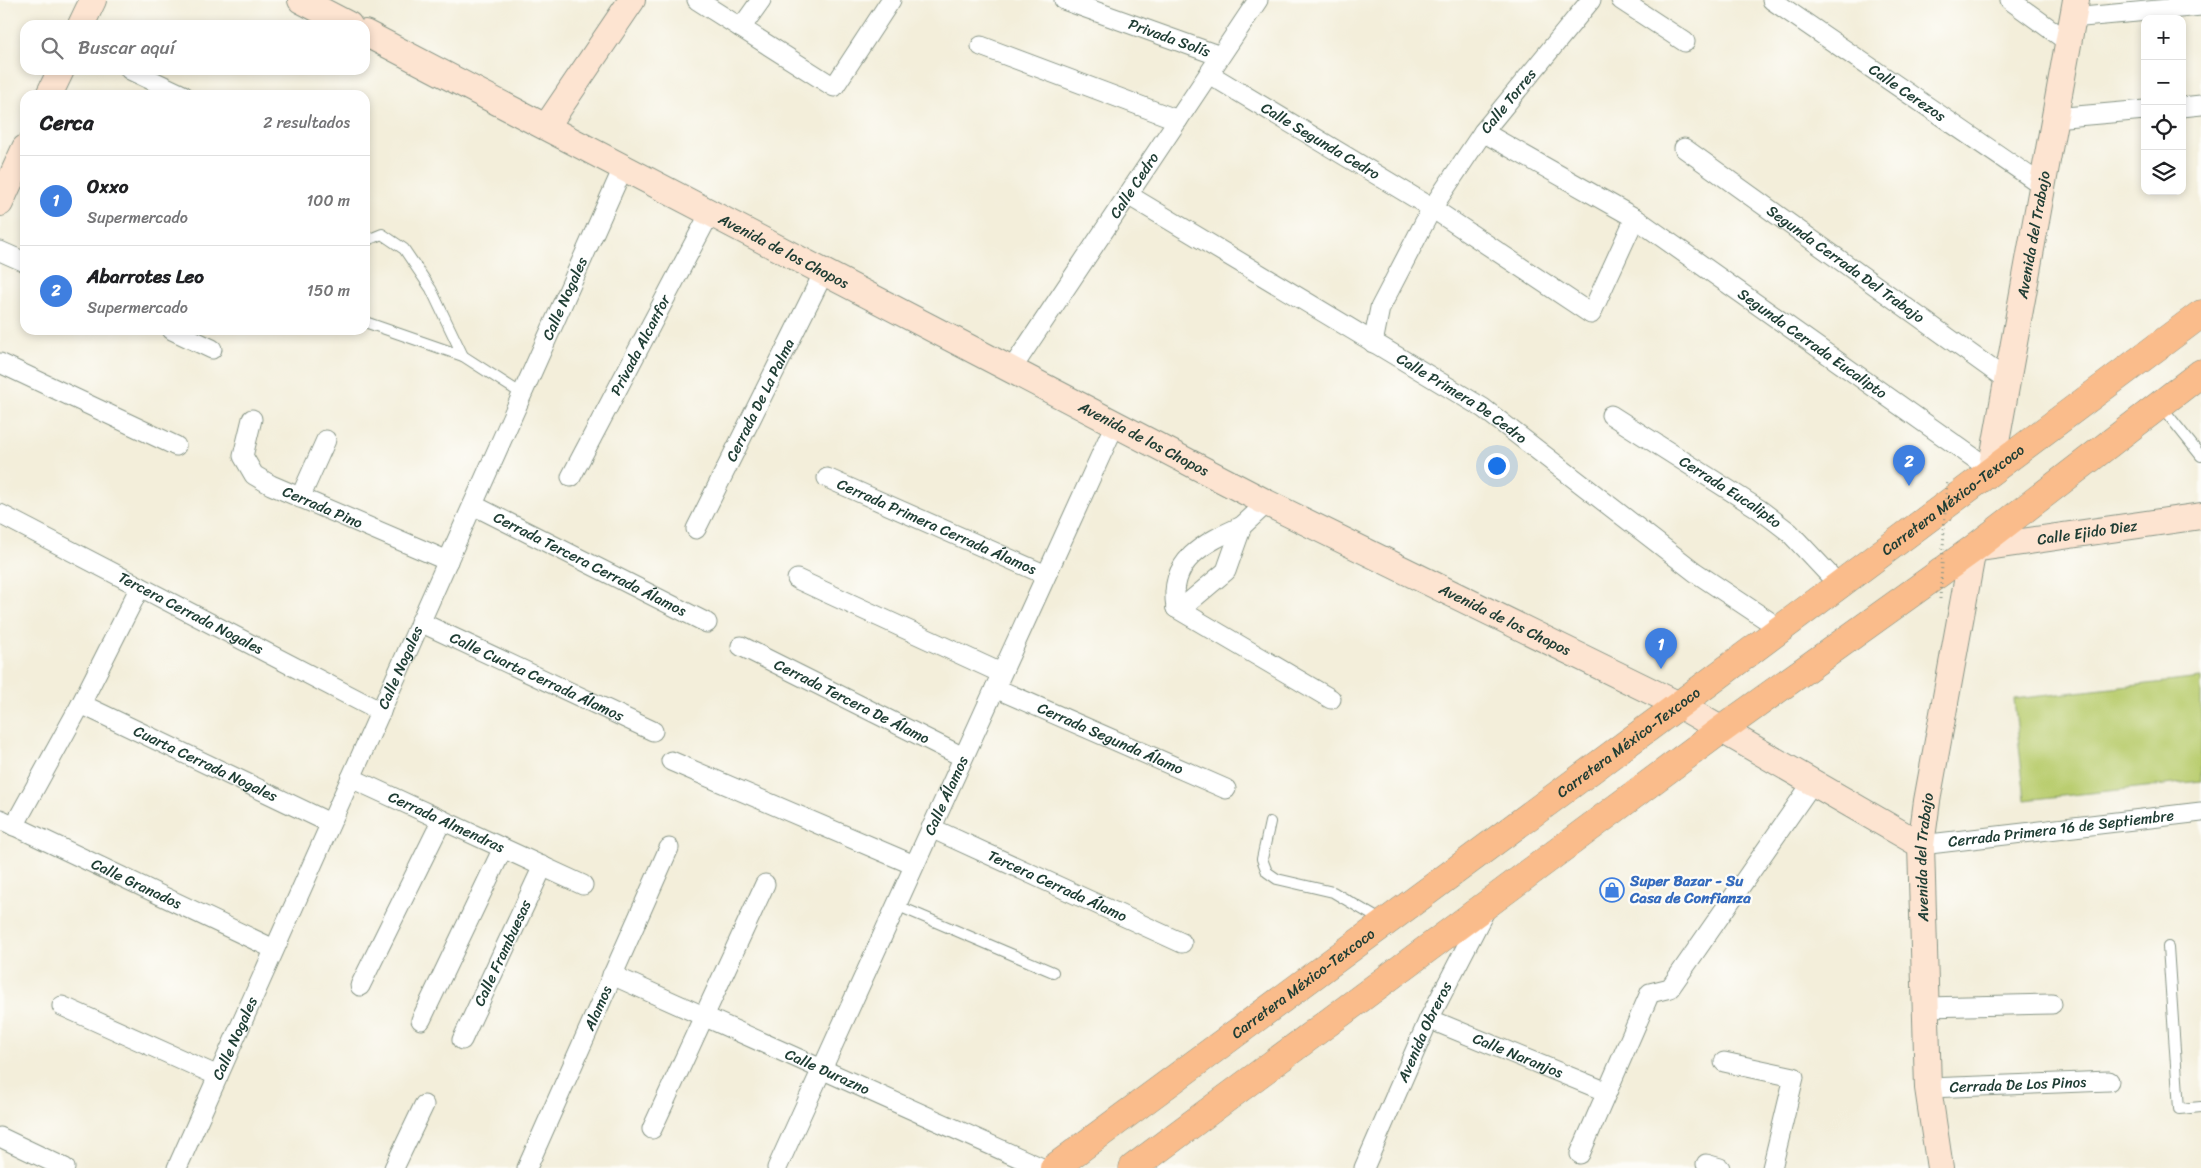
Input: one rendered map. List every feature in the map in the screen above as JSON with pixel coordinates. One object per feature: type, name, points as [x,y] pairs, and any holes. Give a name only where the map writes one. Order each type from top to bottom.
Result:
[{"type":"highway","name":"Carretera México-Texcoco","points":[[1054,1168],[1679,705],[1779,628],[2201,314]]},
{"type":"highway","points":[[1134,1168],[1721,730],[1973,549],[2201,373]]},
{"type":"street","points":[[83,20],[92,0]]},
{"type":"street","points":[[546,128],[632,0]]},
{"type":"street","points":[[697,0],[834,87],[891,0]]},
{"type":"street","points":[[741,28],[761,0]]},
{"type":"street","name":"Privada Solís","points":[[1064,0],[1220,56]]},
{"type":"street","name":"Calle Cedro","points":[[1011,370],[1258,0]]},
{"type":"street","name":"Calle Torres","points":[[1373,343],[1380,308],[1432,208],[1483,132],[1591,0]]},
{"type":"street","points":[[1621,0],[1685,42]]},
{"type":"street","name":"Calle Cerezos","points":[[1772,0],[2042,185]]},
{"type":"street","points":[[2010,0],[2072,20],[2201,6]]},
{"type":"street","points":[[309,2],[340,20]]},
{"type":"street","name":"Avenida del Trabajo","points":[[1991,470],[2072,20]]},
{"type":"street","name":"Avenida de los Chopos","points":[[370,36],[1267,503],[1679,705],[1921,845]]},
{"type":"street","points":[[981,46],[1178,120]]},
{"type":"street","name":"Calle Segunda Cedro","points":[[1209,74],[1432,208]]},
{"type":"street","points":[[51,90],[59,75]]},
{"type":"street","points":[[141,75],[172,90]]},
{"type":"street","points":[[2186,107],[2201,105]]},
{"type":"street","points":[[2054,118],[2141,110]]},
{"type":"street","name":"Segunda Cerrada Eucalipto","points":[[1483,132],[1635,218],[1991,470]]},
{"type":"street","name":"Segunda Cerrada Del Trabajo","points":[[1684,148],[2007,380]]},
{"type":"street","points":[[3,188],[20,157]]},
{"type":"street","name":"Calle Nogales","points":[[177,1168],[623,168]]},
{"type":"street","name":"Calle Primera De Cedro","points":[[1128,195],[1483,408],[1695,572],[1779,628]]},
{"type":"street","points":[[1432,208],[1591,314],[1635,218]]},
{"type":"street","name":"Privada Alcanfor","points":[[571,477],[710,213]]},
{"type":"street","points":[[0,251],[20,260]]},
{"type":"street","name":"Cerrada De La Palma","points":[[696,529],[824,272]]},
{"type":"street","points":[[183,335],[212,349]]},
{"type":"street","points":[[0,363],[176,446]]},
{"type":"street","name":"Cerrada Eucalipto","points":[[1612,415],[1759,509],[1789,532],[1838,584]]},
{"type":"street","name":"Cerrada Pino","points":[[252,419],[243,456],[254,475],[300,498],[448,561]]},
{"type":"street","name":"Calle Álamos","points":[[776,1168],[1115,424]]},
{"type":"street","points":[[300,498],[326,440]]},
{"type":"street","name":"Cerrada Primera Cerrada Álamos","points":[[827,478],[1046,575]]},
{"type":"street","points":[[1267,503],[1242,526],[1194,552],[1178,573],[1173,591],[1176,608],[1330,700]]},
{"type":"street","name":"Cerrada Tercera Cerrada Álamos","points":[[473,506],[707,623]]},
{"type":"street","name":"Tercera Cerrada Nogales","points":[[0,514],[381,712]]},
{"type":"street","name":"Calle Ejido Diez","points":[[1973,549],[2201,516]]},
{"type":"street","points":[[1176,608],[1188,603],[1226,571],[1242,526]]},
{"type":"street","name":"Avenida del Trabajo","points":[[1940,1168],[1928,1088],[1921,845],[1927,801],[1973,549]]},
{"type":"street","name":"Cerrada Segunda Álamo","points":[[797,579],[998,681],[1226,789]]},
{"type":"street","points":[[7,823],[81,704],[140,587]]},
{"type":"street","name":"Calle Cuarta Cerrada Álamos","points":[[420,622],[653,732]]},
{"type":"street","name":"Cerrada Tercera De Álamo","points":[[740,646],[963,757]]},
{"type":"street","name":"Cuarta Cerrada Nogales","points":[[81,704],[330,823]]},
{"type":"street","points":[[671,761],[914,865]]},
{"type":"street","name":"Cerrada Almendras","points":[[351,778],[584,885]]},
{"type":"street","points":[[1580,1154],[1650,993],[1670,988],[1813,782]]},
{"type":"street","name":"Cerrada Primera 16 de Septiembre","points":[[1921,845],[2201,812]]},
{"type":"street","points":[[360,986],[442,820]]},
{"type":"street","name":"Calle Granados","points":[[7,823],[274,949]]},
{"type":"street","name":"Tercera Cerrada Álamo","points":[[931,828],[1182,943]]},
{"type":"street","points":[[421,1020],[503,848]]},
{"type":"street","name":"Alamos","points":[[527,1168],[669,848]]},
{"type":"street","name":"Calle Frambuesas","points":[[462,1040],[543,866]]},
{"type":"street","points":[[652,1129],[765,884]]},
{"type":"street","name":"Avenida Obreros","points":[[1364,1168],[1429,1020],[1491,900]]},
{"type":"street","name":"Calle Durazno","points":[[612,975],[1042,1168]]},
{"type":"street","points":[[1926,1007],[2052,1004]]},
{"type":"street","points":[[62,1006],[218,1076]]},
{"type":"street","name":"Calle Naranjos","points":[[1429,1020],[1607,1092]]},
{"type":"street","points":[[1724,1062],[1794,1077],[1772,1168]]},
{"type":"street","name":"Cerrada De Los Pinos","points":[[1928,1088],[2109,1081]]},
{"type":"street","points":[[394,1168],[424,1105]]},
{"type":"street","points":[[0,1136],[65,1168]]},
{"type":"lane","points":[[370,239],[382,234],[404,249],[431,289],[463,356]]},
{"type":"lane","points":[[370,324],[463,356],[522,394]]},
{"type":"lane","points":[[2160,405],[2201,456]]},
{"type":"lane","points":[[1270,822],[1262,859],[1267,872],[1277,879],[1333,892],[1385,923]]},
{"type":"lane","points":[[896,905],[1053,972]]},
{"type":"lane","points":[[2168,947],[2179,1108],[2201,1107]]},
{"type":"path","points":[[1940,599],[1947,480]]},
{"type":"green space","points":[[2201,678],[2201,781],[2025,800],[2014,699]]},
{"type":"place","name":"Abarrotes Leo","points":[[1909,486]]},
{"type":"place","name":"Oxxo","points":[[1661,669]]},
{"type":"place","name":"Super Bazar - Su Casa de Confianza","points":[[1612,890]]}]
